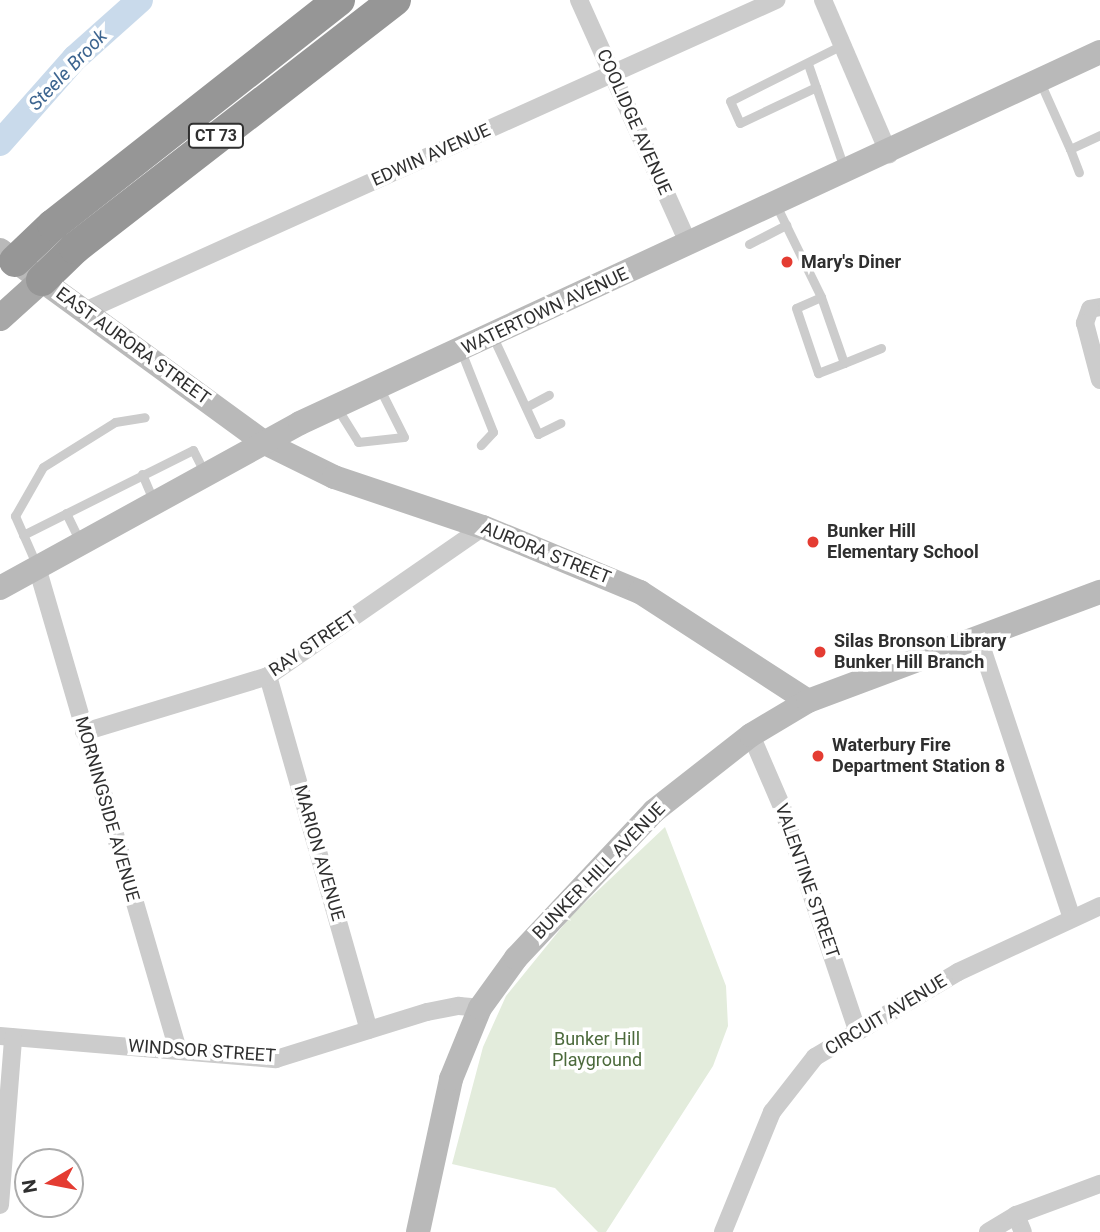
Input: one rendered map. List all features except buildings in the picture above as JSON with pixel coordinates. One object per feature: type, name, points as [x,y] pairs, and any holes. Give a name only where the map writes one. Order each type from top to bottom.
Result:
[{"type":"highway","name":"CT 73","points":[[5,262],[339,0]]},
{"type":"highway","name":"CT 73","points":[[42,280],[86,239],[395,0]]},
{"type":"main road","name":"WATERTOWN AVENUE","points":[[0,588],[337,406],[689,245],[781,215],[846,173],[1100,52]]},
{"type":"main road","name":"EAST AURORA STREET","points":[[5,262],[42,280],[87,310],[265,443]]},
{"type":"main road","name":"CT 73","points":[[0,318],[42,280]]},
{"type":"main road","name":"AURORA STREET","points":[[265,443],[334,477],[483,527],[640,592],[808,701]]},
{"type":"main road","name":"BUNKER HILL AVENUE","points":[[418,1232],[451,1079],[480,1008],[516,958],[653,811],[751,735],[808,701],[1100,592]]},
{"type":"street","name":"COOLIDGE AVENUE","points":[[579,0],[689,245]]},
{"type":"street","name":"EDWIN AVENUE","points":[[87,310],[775,0]]},
{"type":"street","points":[[822,0],[889,154]]},
{"type":"street","points":[[1095,308],[1085,323],[1087,342],[1100,380]]},
{"type":"street","name":"RAY STREET","points":[[84,732],[268,676],[483,527]]},
{"type":"street","name":"MORNINGSIDE AVENUE","points":[[37,567],[178,1050]]},
{"type":"street","points":[[979,639],[1072,918]]},
{"type":"street","name":"MARION AVENUE","points":[[268,676],[369,1030]]},
{"type":"street","name":"VALENTINE STREET","points":[[751,735],[786,819],[857,1030]]},
{"type":"street","name":"CIRCUIT AVENUE","points":[[723,1232],[772,1112],[788,1086],[815,1057],[958,972],[1100,906]]},
{"type":"street","name":"WINDSOR STREET","points":[[6,1037],[276,1059],[459,1006],[480,1008]]},
{"type":"street","points":[[0,1205],[6,1037]]},
{"type":"street","points":[[988,1232],[1019,1224],[1100,1184]]},
{"type":"lane","points":[[816,87],[740,123],[730,101],[842,45]]},
{"type":"lane","points":[[808,64],[846,173]]},
{"type":"lane","points":[[1040,82],[1079,172]]},
{"type":"lane","points":[[1070,149],[1100,135]]},
{"type":"lane","points":[[749,244],[781,215],[821,297],[844,363]]},
{"type":"lane","points":[[821,297],[796,308],[818,373],[881,348]]},
{"type":"lane","points":[[492,335],[538,434],[561,424]]},
{"type":"lane","points":[[460,350],[493,432],[481,445]]},
{"type":"lane","points":[[337,406],[358,442],[404,437],[379,387]]},
{"type":"lane","points":[[526,407],[549,394]]},
{"type":"lane","points":[[37,567],[15,516],[43,467],[115,422],[145,418]]},
{"type":"lane","points":[[23,535],[193,450],[205,476]]},
{"type":"lane","points":[[142,474],[155,504]]},
{"type":"lane","points":[[66,513],[80,544]]},
{"type":"green space","name":"Bunker Hill Playground","points":[[665,827],[726,986],[728,1026],[713,1066],[606,1232],[598,1232],[555,1188],[452,1164],[483,1047],[506,996],[571,916]]},
{"type":"waterway","name":"Steele Brook","points":[[0,143],[75,58],[140,0]]},
{"type":"place","name":"Mary's Diner","points":[[787,262]]},
{"type":"place","name":"Bunker Hill Elementary School","points":[[813,542]]},
{"type":"place","name":"Silas Bronson Library Bunker Hill Branch","points":[[820,652]]},
{"type":"place","name":"Waterbury Fire Department Station 8","points":[[818,756]]}]
